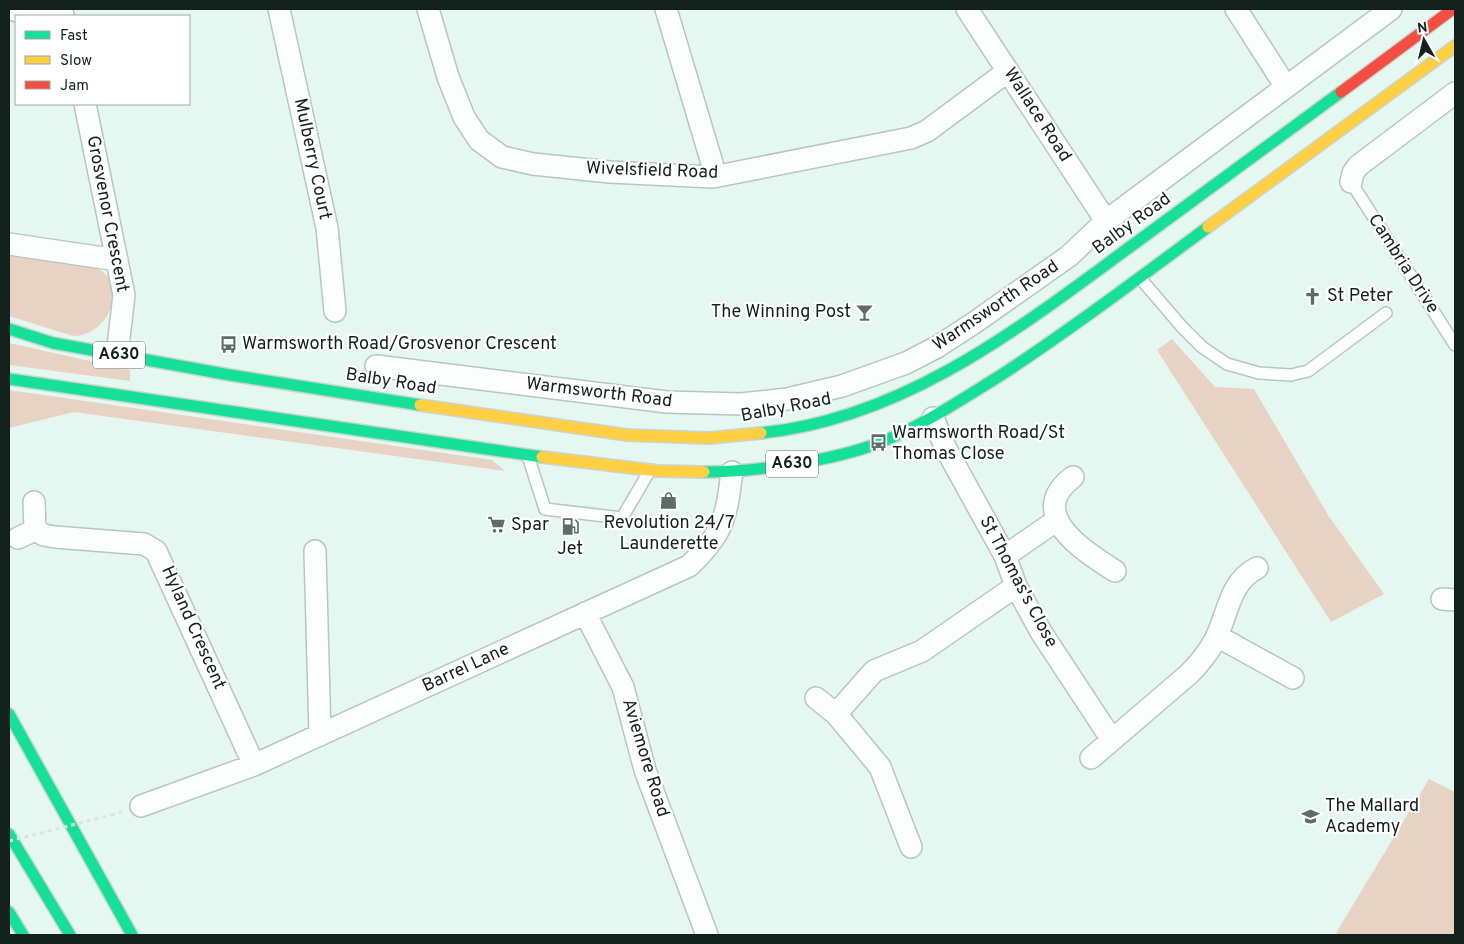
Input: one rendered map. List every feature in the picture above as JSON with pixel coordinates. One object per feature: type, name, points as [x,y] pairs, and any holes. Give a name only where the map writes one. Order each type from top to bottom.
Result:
[{"type":"main road","name":"Balby Road","points":[[9,329],[53,343],[117,355],[541,424],[627,435],[709,438],[770,432],[830,419],[889,401],[986,348],[1086,279],[1453,9]]},
{"type":"main road","name":"A630","points":[[9,379],[650,470],[732,472],[835,456],[878,443],[934,418],[1055,340],[1455,46]]},
{"type":"main road","points":[[9,714],[132,935]]},
{"type":"main road","points":[[9,834],[70,935]]},
{"type":"main road","points":[[9,912],[23,935]]},
{"type":"street","points":[[11,9],[31,15]]},
{"type":"street","name":"Mulberry Court","points":[[279,9],[327,228],[335,311]]},
{"type":"street","name":"Wivelsfield Road","points":[[428,9],[448,77],[464,117],[479,140],[502,157],[532,164],[610,172],[713,176],[911,138],[927,131],[1008,71]]},
{"type":"street","points":[[666,9],[712,163],[713,176]]},
{"type":"street","name":"Wallace Road","points":[[967,9],[1106,220]]},
{"type":"street","points":[[1236,9],[1286,88]]},
{"type":"street","name":"Warmsworth Road","points":[[376,366],[667,402],[741,404],[787,399],[842,386],[906,363],[937,347],[974,324],[1069,256],[1106,220],[1391,9]]},
{"type":"street","points":[[49,15],[62,13]]},
{"type":"street","points":[[1350,182],[1352,174],[1358,166],[1455,93]]},
{"type":"street","name":"Grosvenor Crescent","points":[[85,105],[124,295],[117,355]]},
{"type":"street","points":[[9,244],[117,260]]},
{"type":"street","name":"St Thomas's Close","points":[[934,418],[946,449],[1005,556],[1016,586],[1041,632],[1112,740]]},
{"type":"street","name":"Barrel Lane","points":[[142,806],[254,765],[689,566],[702,554],[723,524],[728,508],[732,472]]},
{"type":"street","points":[[1073,477],[1061,486],[1055,496],[1053,506],[1056,520],[1084,550],[1115,571]]},
{"type":"street","name":"Hyland Crescent","points":[[34,502],[26,534],[144,544],[156,550],[254,765]]},
{"type":"street","points":[[1005,556],[1056,520]]},
{"type":"street","points":[[315,551],[320,735]]},
{"type":"street","points":[[1091,758],[1189,674],[1203,659],[1217,636],[1233,593],[1241,580],[1257,568]]},
{"type":"street","points":[[836,714],[874,671],[922,651],[1016,586]]},
{"type":"street","name":"Aviemore Road","points":[[585,613],[623,687],[645,770],[707,935]]},
{"type":"street","points":[[1217,636],[1293,678]]},
{"type":"street","points":[[816,698],[836,714],[880,767],[911,848]]},
{"type":"lane","name":"Cambria Drive","points":[[1350,182],[1455,345]]},
{"type":"lane","points":[[1140,278],[1182,327],[1202,347],[1227,364],[1259,373],[1291,375],[1308,372],[1386,313]]},
{"type":"lane","points":[[528,454],[545,509],[622,518],[650,470]]},
{"type":"path","points":[[9,841],[111,815]]},
{"type":"shaded area","points":[[9,254],[94,267],[105,274],[111,284],[113,295],[111,307],[105,318],[97,328],[86,334],[73,336],[9,316]]},
{"type":"shaded area","points":[[1172,339],[1215,387],[1254,389],[1328,515],[1384,594],[1331,622],[1157,350]]},
{"type":"shaded area","points":[[9,343],[130,370],[130,381],[9,365]]},
{"type":"shaded area","points":[[9,390],[492,460],[505,471],[74,412],[9,428]]},
{"type":"shaded area","points":[[1429,779],[1455,792],[1455,935],[1341,935],[1336,933]]},
{"type":"traffic: fast","points":[[761,433],[814,424],[864,409],[913,389],[960,364],[1049,306],[1341,92]]},
{"type":"traffic: fast","points":[[704,472],[769,468],[816,460],[879,443],[910,429],[955,404],[1025,359],[1104,304],[1208,227]]},
{"type":"traffic: fast","points":[[9,329],[53,343],[230,375],[420,405]]},
{"type":"traffic: fast","points":[[9,379],[542,457]]},
{"type":"traffic: fast","points":[[9,714],[132,935]]},
{"type":"traffic: fast","points":[[9,834],[70,935]]},
{"type":"traffic: fast","points":[[9,912],[23,935]]},
{"type":"traffic: slow","points":[[1208,227],[1455,46]]},
{"type":"traffic: slow","points":[[420,405],[627,435],[709,438],[761,433]]},
{"type":"traffic: slow","points":[[542,457],[658,471],[704,472]]},
{"type":"traffic: jam","points":[[1341,92],[1453,9]]},
{"type":"place","name":"St Peter","points":[[1313,296]]},
{"type":"place","name":"The Winning Post","points":[[865,312]]},
{"type":"place","name":"Warmsworth Road/Grosvenor Crescent","points":[[228,344]]},
{"type":"place","name":"Warmsworth Road/St Thomas Close","points":[[878,443]]},
{"type":"place","name":"Revolution 24/7 Launderette","points":[[669,500]]},
{"type":"place","name":"Spar","points":[[497,525]]},
{"type":"place","name":"Jet","points":[[570,526]]},
{"type":"place","name":"The Mallard Academy","points":[[1311,816]]}]
